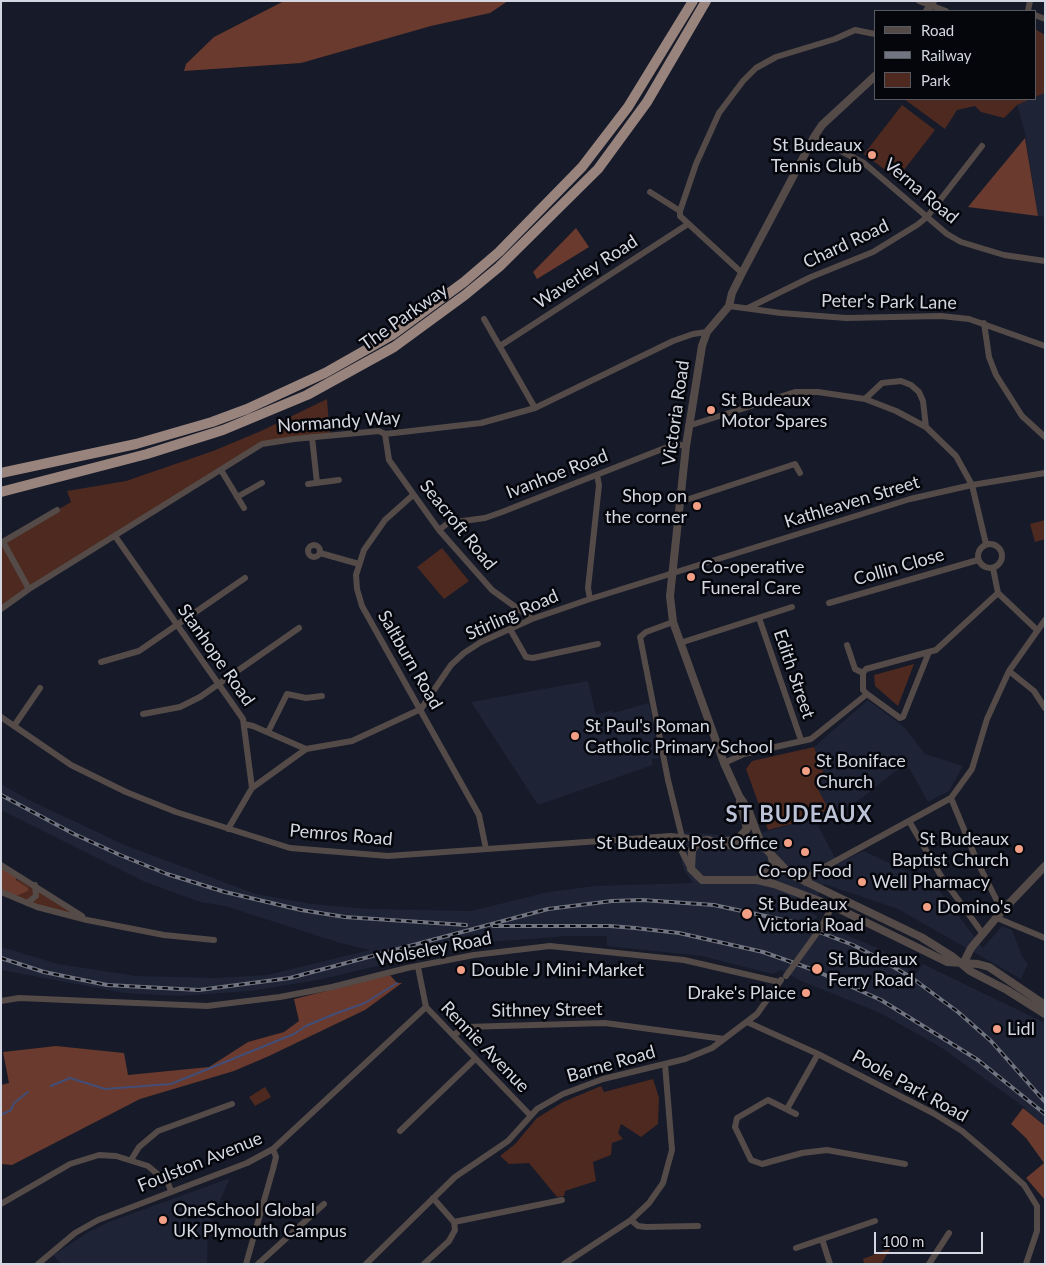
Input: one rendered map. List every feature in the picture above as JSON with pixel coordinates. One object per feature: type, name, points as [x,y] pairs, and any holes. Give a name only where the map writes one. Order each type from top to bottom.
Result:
[{"type":"highway","name":"The Parkway","points":[[1,473],[136,444],[212,422],[247,409],[325,373],[392,334],[464,282],[499,252],[571,179],[628,107],[693,1]]},
{"type":"highway","name":"The Parkway","points":[[1,492],[148,454],[222,430],[307,395],[394,347],[442,313],[499,267],[598,169],[647,102],[706,1]]},
{"type":"street","points":[[920,1],[943,10]]},
{"type":"street","points":[[742,273],[680,216],[696,164],[719,113],[743,81],[756,68],[776,56],[835,39],[855,30],[874,34]]},
{"type":"street","name":"Victoria Road","points":[[770,852],[762,844],[748,809],[739,796],[724,763],[673,622],[670,596],[694,381],[707,332],[729,306],[732,293],[742,273],[814,137],[822,125],[874,77]]},
{"type":"street","name":"Verna Road","points":[[814,137],[864,163],[947,234],[961,242],[1004,255],[1045,261]]},
{"type":"street","name":"Chard Road","points":[[748,308],[811,277],[873,252],[927,217],[982,146]]},
{"type":"street","points":[[650,192],[680,211]]},
{"type":"street","name":"Waverley Road","points":[[500,346],[688,224]]},
{"type":"street","name":"Peter's Park Lane","points":[[729,306],[781,314],[846,318],[941,316],[984,323],[1030,342],[1045,346]]},
{"type":"street","points":[[484,319],[535,408]]},
{"type":"street","points":[[984,323],[989,357],[996,375],[1022,416],[1045,437]]},
{"type":"street","name":"Normandy Way","points":[[1,609],[29,589],[262,444],[312,437],[379,431],[385,434],[481,423],[535,408],[673,341],[693,334],[707,332]]},
{"type":"street","points":[[865,399],[882,383],[896,381],[911,385],[919,392],[923,401],[926,427]]},
{"type":"street","points":[[688,426],[766,399],[795,392],[818,392],[865,399],[926,427],[956,456],[972,485],[986,544]]},
{"type":"street","name":"Seacroft Road","points":[[385,434],[389,460],[412,495],[439,530],[492,590],[532,619]]},
{"type":"street","points":[[312,437],[316,483]]},
{"type":"street","name":"Ivanhoe Road","points":[[439,530],[448,524],[485,518],[675,444],[686,446]]},
{"type":"street","points":[[680,502],[795,464],[800,473]]},
{"type":"street","points":[[221,470],[244,508]]},
{"type":"street","name":"Kathleaven Street","points":[[672,574],[910,499],[972,485],[1045,473]]},
{"type":"street","points":[[590,599],[588,588],[599,485],[596,475]]},
{"type":"street","points":[[308,484],[339,480]]},
{"type":"street","points":[[237,498],[262,483]]},
{"type":"street","name":"Saltburn Road","points":[[412,495],[385,520],[364,550],[356,575],[362,606],[479,815],[486,849]]},
{"type":"street","points":[[29,589],[2,543],[57,510]]},
{"type":"street","name":"Stanhope Road","points":[[115,536],[244,724],[252,788]]},
{"type":"street","points":[[986,544],[995,545],[1002,555],[1000,563],[993,568],[986,568],[978,560],[980,549],[986,544]]},
{"type":"street","points":[[320,553],[359,564]]},
{"type":"street","name":"Collin Close","points":[[829,603],[978,560]]},
{"type":"street","points":[[993,568],[998,592],[1037,630]]},
{"type":"street","name":"Stirling Road","points":[[421,709],[451,665],[464,653],[532,619],[672,574]]},
{"type":"street","points":[[101,662],[139,651],[245,578]]},
{"type":"street","points":[[863,672],[866,669],[936,650],[998,592]]},
{"type":"street","points":[[680,643],[792,607]]},
{"type":"street","name":"Edith Street","points":[[759,618],[801,740]]},
{"type":"street","points":[[806,884],[812,874],[951,798],[972,769],[987,719],[1009,671],[1045,620]]},
{"type":"street","points":[[673,622],[646,632],[640,637],[668,780],[682,836]]},
{"type":"street","points":[[143,714],[180,707],[218,685],[299,628]]},
{"type":"street","points":[[510,629],[526,657],[533,658],[594,642]]},
{"type":"street","points":[[847,646],[856,669],[863,672]]},
{"type":"street","points":[[863,672],[863,690],[897,717],[903,717],[928,652]]},
{"type":"street","points":[[1009,671],[1034,691],[1045,708]]},
{"type":"street","points":[[14,726],[40,688]]},
{"type":"street","points":[[268,732],[286,694],[306,698],[322,696]]},
{"type":"street","points":[[724,763],[744,754],[811,739],[867,694]]},
{"type":"street","points":[[228,829],[252,788],[306,749],[352,741],[421,709]]},
{"type":"street","name":"Pemros Road","points":[[1,717],[71,765],[126,792],[228,829],[290,848],[388,856],[682,836],[734,846],[753,842],[762,844]]},
{"type":"street","points":[[244,724],[268,732],[306,749]]},
{"type":"street","name":"Victoria Road","points":[[719,842],[738,838],[747,829],[739,796]]},
{"type":"street","points":[[951,798],[1000,914],[1045,938]]},
{"type":"street","points":[[909,821],[940,876],[983,934]]},
{"type":"street","name":"Pemros Road","points":[[648,839],[668,841],[679,846],[691,869],[702,880],[758,880]]},
{"type":"street","points":[[691,869],[692,850],[696,845],[707,840]]},
{"type":"street","points":[[770,852],[790,874],[806,884],[921,937],[963,964],[970,971],[1007,990],[1045,1014]]},
{"type":"street","points":[[758,880],[771,869],[773,863],[770,852]]},
{"type":"street","points":[[1,865],[88,920]]},
{"type":"street","points":[[963,964],[971,948],[1045,866]]},
{"type":"street","points":[[758,880],[833,906],[947,962],[978,964],[989,968],[1045,1005]]},
{"type":"street","points":[[27,903],[36,896],[35,885]]},
{"type":"street","points":[[1,892],[27,903],[88,920],[164,935],[214,940]]},
{"type":"street","points":[[779,982],[786,976],[822,926],[836,897]]},
{"type":"street","name":"Wolseley Road","points":[[1,1001],[19,998],[208,1006],[289,995],[474,955],[550,946],[684,960],[779,982]]},
{"type":"street","name":"Rennie Avenue","points":[[418,967],[426,1007],[530,1115]]},
{"type":"street","name":"Barne Road","points":[[366,1264],[455,1177],[508,1141],[530,1115],[548,1102],[603,1079],[665,1064],[704,1051],[747,1022],[773,994],[779,982]]},
{"type":"street","name":"Foulston Avenue","points":[[38,1264],[75,1233],[98,1220],[247,1163],[274,1149],[426,1007]]},
{"type":"street","name":"Poole Park Road","points":[[747,1022],[818,1054],[940,1117],[962,1131],[1024,1185],[1037,1206],[1037,1231],[1026,1264]]},
{"type":"street","name":"Sithney Street","points":[[454,1034],[466,1027],[613,1023],[724,1039]]},
{"type":"street","points":[[787,1109],[818,1054]]},
{"type":"street","points":[[400,1131],[475,1059]]},
{"type":"street","points":[[564,1264],[631,1220],[659,1192],[669,1166],[672,1150],[672,1130],[665,1064]]},
{"type":"street","points":[[796,1114],[768,1100],[736,1118],[736,1127],[751,1160],[756,1164],[762,1164],[802,1153],[827,1150],[905,1164]]},
{"type":"street","points":[[131,1160],[139,1146],[158,1131],[232,1104]]},
{"type":"street","points":[[246,1264],[276,1157],[274,1149]]},
{"type":"street","points":[[1,1204],[70,1164],[82,1159],[99,1156],[131,1160],[157,1172],[168,1183],[172,1191]]},
{"type":"street","points":[[424,1264],[449,1241],[455,1230],[454,1222],[433,1198]]},
{"type":"street","points":[[454,1222],[562,1200]]},
{"type":"street","points":[[258,1264],[324,1204]]},
{"type":"street","points":[[631,1220],[638,1226],[646,1228],[698,1226]]},
{"type":"street","points":[[796,1248],[875,1221]]},
{"type":"street","points":[[688,1227],[689,1235]]},
{"type":"street","points":[[929,1264],[949,1233]]},
{"type":"street","points":[[822,1239],[830,1264]]},
{"type":"shaded area","points":[[284,1],[508,1],[490,13],[431,26],[301,63],[184,71],[186,64],[214,37]]},
{"type":"shaded area","points":[[1045,93],[1045,217],[1038,216],[1025,133],[1017,105],[1029,100],[1036,100],[1036,97]]},
{"type":"shaded area","points":[[1025,138],[1038,216],[968,207]]},
{"type":"shaded area","points":[[576,228],[589,247],[537,279],[533,272]]},
{"type":"shaded area","name":"St Paul's Roman Catholic Primary School","points":[[588,681],[596,715],[612,710],[613,713],[648,703],[659,758],[652,759],[653,765],[538,805],[471,702]]},
{"type":"shaded area","points":[[868,700],[904,727],[925,754],[963,766],[949,791],[928,802],[906,763],[863,797],[818,826],[838,863],[864,851],[935,885],[983,948],[1002,926],[1012,930],[1022,956],[1028,964],[1021,979],[898,909],[824,884],[809,912],[817,916],[816,922],[882,950],[916,974],[923,964],[1045,1023],[1045,1126],[1020,1104],[939,1046],[880,1013],[799,980],[781,970],[772,974],[702,956],[607,946],[607,936],[568,936],[475,943],[473,934],[427,949],[424,955],[318,980],[251,991],[179,996],[124,993],[1,970],[1,947],[58,964],[136,976],[216,978],[267,975],[370,950],[340,943],[225,906],[200,902],[145,882],[1,810],[1,784],[31,801],[127,846],[256,894],[312,904],[370,909],[471,911],[548,892],[595,886],[693,883],[684,870],[679,852],[685,832],[746,837],[817,817],[826,804],[814,782],[824,774],[814,747]]},
{"type":"shaded area","points":[[1,865],[18,875],[16,880],[28,888],[28,891],[14,897],[1,892]]},
{"type":"shaded area","points":[[390,975],[397,983],[402,983],[365,1010],[234,1071],[140,1099],[12,1165],[1,1164],[1,1085],[9,1083],[3,1052],[56,1046],[124,1053],[128,1075],[209,1067],[248,1042],[284,1032],[299,1021],[294,999]]},
{"type":"shaded area","points":[[1023,1108],[1045,1126],[1045,1200],[1026,1178],[1044,1163],[1026,1138],[1011,1124]]},
{"type":"shaded area","name":"OneSchool Global UK Plymouth Campus","points":[[230,1178],[208,1228],[207,1264],[61,1264],[53,1255],[90,1231],[109,1222]]},
{"type":"green space","points":[[1036,30],[1045,35],[1045,93],[1036,97]]},
{"type":"green space","points":[[905,100],[1029,100],[1017,105],[1004,118],[981,112],[975,106],[957,110],[945,129]]},
{"type":"green space","points":[[902,105],[935,130],[897,179],[864,154]]},
{"type":"green space","points":[[327,399],[330,436],[262,444],[29,589],[1,612],[1,543],[71,502],[67,491],[126,481],[213,451],[261,431]]},
{"type":"green space","points":[[1045,520],[1045,539],[1035,542],[1030,524]]},
{"type":"green space","points":[[442,548],[469,581],[444,599],[417,567]]},
{"type":"green space","points":[[914,664],[898,706],[875,686],[874,675]]},
{"type":"green space","points":[[814,747],[824,774],[814,782],[827,809],[817,817],[768,830],[746,769],[752,761]]},
{"type":"green space","points":[[18,875],[87,920],[14,897]]},
{"type":"green space","points":[[653,1079],[659,1098],[658,1124],[641,1137],[621,1124],[618,1133],[623,1139],[612,1143],[611,1155],[593,1162],[596,1181],[565,1191],[564,1196],[557,1197],[529,1163],[509,1164],[500,1156],[515,1144],[537,1118],[563,1102],[601,1086],[604,1092]]},
{"type":"green space","points":[[265,1087],[271,1097],[255,1106],[249,1097]]},
{"type":"green space","points":[[891,1248],[881,1264],[864,1264],[863,1259]]},
{"type":"waterway","points":[[51,1086],[70,1078],[105,1089],[171,1084],[294,1034],[306,1026],[332,1015],[365,1003],[397,983]]},
{"type":"waterway","points":[[1,1115],[11,1110],[14,1103],[28,1092]]},
{"type":"railway","points":[[1,795],[74,834],[120,855],[167,874],[225,892],[301,910],[345,917],[466,925]]},
{"type":"railway","points":[[1,958],[44,972],[107,985],[199,990],[290,978],[548,909],[612,901],[642,900],[714,905],[793,922],[853,945],[882,960],[912,978],[958,1012],[991,1041],[1045,1102]]},
{"type":"railway","points":[[493,926],[610,926],[635,928],[679,933],[763,952],[814,970],[881,1000],[978,1060],[1045,1114]]},
{"type":"place","name":"St Budeaux Tennis Club","points":[[872,155]]},
{"type":"place","name":"St Budeaux Motor Spares","points":[[711,410]]},
{"type":"place","name":"Shop on the corner","points":[[697,506]]},
{"type":"place","name":"Co-operative Funeral Care","points":[[691,577]]},
{"type":"place","name":"St Paul's Roman Catholic Primary School","points":[[575,736]]},
{"type":"place","name":"St Boniface Church","points":[[806,771]]},
{"type":"place","name":"St Budeaux Post Office","points":[[788,843]]},
{"type":"place","name":"St Budeaux Baptist Church","points":[[1019,849]]},
{"type":"place","name":"Co-op Food","points":[[805,852]]},
{"type":"place","name":"Well Pharmacy","points":[[862,882]]},
{"type":"place","name":"Domino's","points":[[927,907]]},
{"type":"place","name":"St Budeaux Victoria Road","points":[[747,914]]},
{"type":"place","name":"St Budeaux Ferry Road","points":[[817,969]]},
{"type":"place","name":"Double J Mini-Market","points":[[461,970]]},
{"type":"place","name":"Drake's Plaice","points":[[806,993]]},
{"type":"place","name":"Lidl","points":[[997,1029]]},
{"type":"place","name":"OneSchool Global UK Plymouth Campus","points":[[163,1220]]},
{"type":"district","name":"ST BUDEAUX","points":[[799,815]]}]
